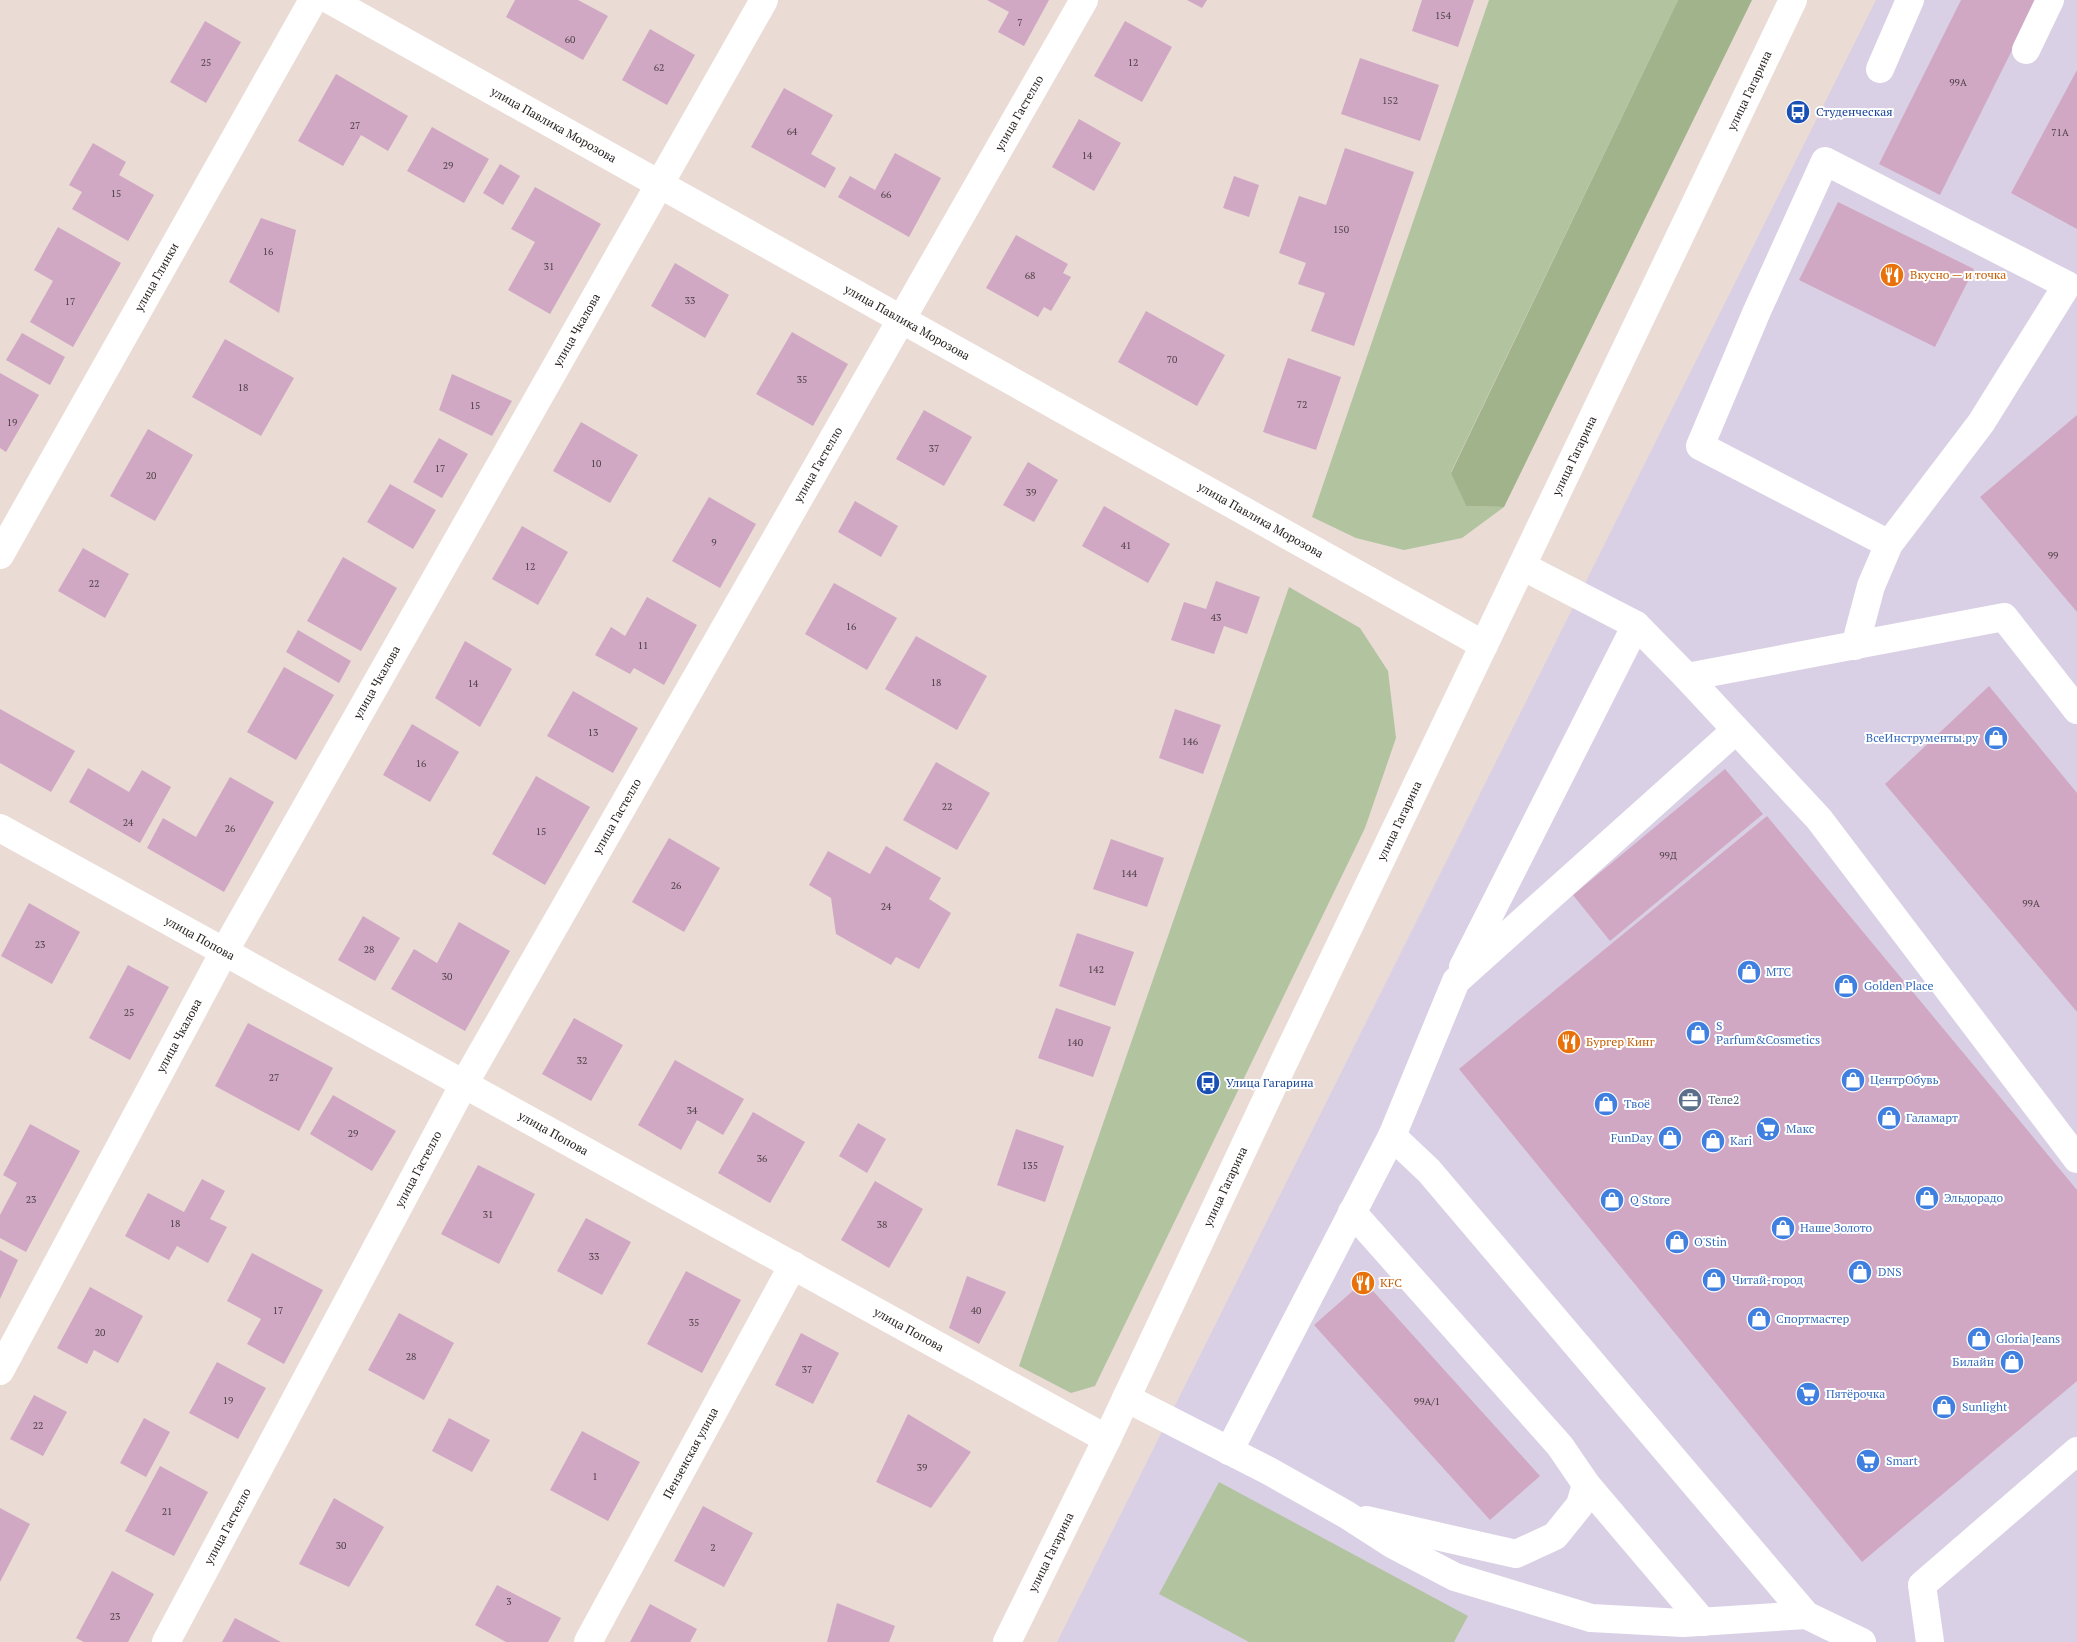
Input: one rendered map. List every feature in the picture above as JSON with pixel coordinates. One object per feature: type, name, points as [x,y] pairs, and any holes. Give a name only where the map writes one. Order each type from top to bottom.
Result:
[{"type":"street","name":"улица Глинки","points":[[0,555],[313,0]]},
{"type":"street","name":"улица Павлика Морозова","points":[[330,0],[1484,645]]},
{"type":"street","name":"улица Чкалова","points":[[0,1371],[224,952],[764,0]]},
{"type":"street","name":"улица Гастелло","points":[[166,1642],[464,1084],[1084,0]]},
{"type":"street","name":"улица Гагарина","points":[[1011,1640],[1284,1062],[1793,0]]},
{"type":"street","points":[[1880,69],[1910,0]]},
{"type":"street","points":[[2026,50],[2050,0]]},
{"type":"street","points":[[1855,646],[1871,586],[1889,544],[1981,423],[2067,285],[1824,161],[1757,310],[1700,446],[1889,544]]},
{"type":"street","points":[[1522,566],[1636,625],[1688,677],[1819,819],[2077,1159]]},
{"type":"street","points":[[1688,677],[2004,617],[2077,710]]},
{"type":"street","points":[[1229,1451],[1392,1136],[1456,981],[1636,625]]},
{"type":"street","points":[[1456,981],[1736,730]]},
{"type":"street","name":"улица Попова","points":[[0,828],[1107,1439]]},
{"type":"street","points":[[1392,1136],[1429,1172],[1806,1616],[1862,1642]]},
{"type":"street","points":[[1352,1212],[1560,1446],[1586,1484],[1703,1622]]},
{"type":"street","name":"Пензенская улица","points":[[588,1642],[793,1265]]},
{"type":"street","points":[[1126,1398],[1347,1515],[1392,1544],[1455,1577],[1591,1618],[1683,1623],[1806,1616]]},
{"type":"street","points":[[1930,1642],[1922,1584],[2077,1451]]},
{"type":"street","points":[[1347,1515],[1516,1554],[1555,1536],[1580,1505],[1586,1484]]},
{"type":"shaded area","points":[[1876,0],[2077,0],[2077,1642],[1057,1642]]},
{"type":"green space","points":[[1489,0],[1678,0],[1451,472],[1466,506],[1504,507],[1462,538],[1404,550],[1356,538],[1312,517]]},
{"type":"green space","points":[[1678,0],[1752,0],[1504,507],[1466,506],[1451,473]]},
{"type":"green space","points":[[1289,587],[1360,628],[1388,671],[1396,738],[1365,828],[1095,1386],[1071,1393],[1019,1366]]},
{"type":"green space","points":[[1219,1482],[1468,1616],[1454,1642],[1249,1642],[1159,1594]]},
{"type":"building","points":[[515,0],[578,0],[608,16],[583,60],[506,17]]},
{"type":"building","points":[[987,0],[1049,0],[1024,46],[998,32],[1009,12]]},
{"type":"building","points":[[1187,0],[1207,0],[1202,8]]},
{"type":"building","points":[[1422,0],[1474,0],[1458,47],[1412,31]]},
{"type":"building","points":[[1961,0],[2037,0],[1940,195],[1879,164]]},
{"type":"building","points":[[205,21],[241,42],[206,103],[170,82]]},
{"type":"building","points":[[1125,21],[1172,47],[1142,102],[1094,76]]},
{"type":"building","points":[[650,29],[695,55],[667,105],[622,80]]},
{"type":"building","points":[[1360,58],[1439,85],[1420,141],[1341,114]]},
{"type":"building","points":[[2077,70],[2077,229],[2011,193]]},
{"type":"building","points":[[336,74],[408,116],[388,151],[361,135],[343,166],[298,141]]},
{"type":"building","points":[[784,88],[833,115],[811,154],[836,168],[825,188],[751,147]]},
{"type":"building","points":[[1079,119],[1121,143],[1094,191],[1052,167]]},
{"type":"building","points":[[432,127],[489,159],[464,203],[407,171]]},
{"type":"building","points":[[93,143],[126,162],[119,175],[154,195],[128,241],[72,209],[82,192],[69,185]]},
{"type":"building","points":[[1345,148],[1414,172],[1354,346],[1311,331],[1325,293],[1298,284],[1306,263],[1279,253],[1299,196],[1326,205]]},
{"type":"building","points":[[895,153],[941,178],[909,237],[838,197],[850,176],[875,190]]},
{"type":"building","points":[[500,164],[520,176],[503,205],[483,193]]},
{"type":"building","points":[[1234,176],[1259,185],[1249,217],[1223,208]]},
{"type":"building","points":[[535,187],[601,224],[550,314],[508,290],[535,242],[511,229]]},
{"type":"building","points":[[1838,202],[1974,269],[1935,347],[1799,280]]},
{"type":"building","points":[[261,218],[296,230],[279,313],[229,282]]},
{"type":"building","points":[[58,227],[121,263],[73,347],[30,322],[53,281],[34,270]]},
{"type":"building","points":[[1016,235],[1068,264],[1063,273],[1071,277],[1051,311],[1044,307],[1038,317],[986,288]]},
{"type":"building","points":[[675,263],[729,295],[705,338],[651,306]]},
{"type":"building","points":[[1146,311],[1225,355],[1197,406],[1118,362]]},
{"type":"building","points":[[792,332],[848,364],[813,426],[756,394]]},
{"type":"building","points":[[22,333],[65,357],[50,385],[6,360]]},
{"type":"building","points":[[225,339],[294,378],[261,436],[192,397]]},
{"type":"building","points":[[1288,358],[1341,377],[1316,450],[1263,432]]},
{"type":"building","points":[[0,373],[39,395],[6,452],[0,448]]},
{"type":"building","points":[[452,374],[512,401],[492,436],[439,410]]},
{"type":"building","points":[[924,410],[972,437],[944,486],[896,459]]},
{"type":"building","points":[[2077,415],[2077,612],[1980,497]]},
{"type":"building","points":[[581,422],[638,455],[610,503],[553,471]]},
{"type":"building","points":[[148,429],[193,455],[155,521],[110,496]]},
{"type":"building","points":[[439,438],[468,454],[442,498],[413,482]]},
{"type":"building","points":[[1028,462],[1058,480],[1034,522],[1003,505]]},
{"type":"building","points":[[390,484],[436,510],[413,549],[367,522]]},
{"type":"building","points":[[709,497],[756,524],[720,588],[672,561]]},
{"type":"building","points":[[855,501],[898,526],[881,557],[838,532]]},
{"type":"building","points":[[1104,506],[1170,544],[1148,583],[1082,546]]},
{"type":"building","points":[[522,526],[568,552],[538,605],[492,579]]},
{"type":"building","points":[[83,548],[129,574],[105,618],[58,591]]},
{"type":"building","points":[[343,557],[397,588],[361,651],[307,621]]},
{"type":"building","points":[[1216,581],[1260,597],[1247,634],[1224,626],[1214,654],[1171,640],[1184,602],[1206,609]]},
{"type":"building","points":[[834,583],[897,618],[867,670],[805,634]]},
{"type":"building","points":[[647,597],[697,625],[664,685],[634,668],[630,674],[595,655],[611,627],[625,636]]},
{"type":"building","points":[[298,630],[351,661],[339,683],[286,652]]},
{"type":"building","points":[[916,636],[987,676],[957,730],[885,689]]},
{"type":"building","points":[[465,641],[512,669],[480,727],[435,698]]},
{"type":"building","points":[[284,667],[334,695],[296,760],[247,732]]},
{"type":"building","points":[[1989,686],[2077,793],[2077,1012],[1885,784]]},
{"type":"building","points":[[573,691],[638,728],[613,773],[547,736]]},
{"type":"building","points":[[0,709],[75,751],[51,792],[0,763]]},
{"type":"building","points":[[1175,709],[1221,725],[1203,774],[1159,758]]},
{"type":"building","points":[[412,724],[459,752],[430,802],[383,775]]},
{"type":"building","points":[[936,762],[990,793],[957,850],[903,820]]},
{"type":"building","points":[[88,768],[129,792],[142,770],[171,787],[140,843],[69,802]]},
{"type":"building","points":[[1725,769],[1763,814],[1610,941],[1573,895]]},
{"type":"building","points":[[536,776],[590,807],[545,885],[492,854]]},
{"type":"building","points":[[230,777],[274,802],[224,892],[147,848],[163,818],[196,837]]},
{"type":"building","name":"Макс","points":[[1767,816],[2077,1190],[2077,1381],[1862,1562],[1459,1069]]},
{"type":"building","points":[[669,838],[720,868],[684,932],[632,902]]},
{"type":"building","points":[[1111,839],[1164,858],[1147,907],[1093,889]]},
{"type":"building","points":[[886,846],[941,878],[929,899],[951,913],[919,969],[896,957],[891,965],[836,934],[831,898],[809,885],[828,851],[870,874]]},
{"type":"building","points":[[29,903],[80,932],[52,984],[1,956]]},
{"type":"building","points":[[363,916],[400,938],[375,981],[338,960]]},
{"type":"building","points":[[459,922],[510,951],[465,1031],[391,989],[414,949],[437,963]]},
{"type":"building","points":[[1077,933],[1134,952],[1115,1006],[1059,986]]},
{"type":"building","points":[[128,965],[169,987],[130,1060],[89,1038]]},
{"type":"building","points":[[1056,1008],[1111,1027],[1093,1077],[1038,1058]]},
{"type":"building","points":[[574,1018],[623,1045],[591,1101],[542,1074]]},
{"type":"building","points":[[248,1023],[333,1068],[299,1131],[215,1086]]},
{"type":"building","points":[[675,1060],[744,1099],[723,1135],[697,1120],[681,1150],[638,1125]]},
{"type":"building","points":[[333,1095],[396,1131],[372,1171],[310,1134]]},
{"type":"building","points":[[753,1112],[805,1142],[770,1203],[718,1173]]},
{"type":"building","points":[[858,1123],[886,1139],[867,1173],[839,1156]]},
{"type":"building","points":[[30,1124],[80,1151],[26,1252],[0,1238],[0,1215],[17,1183],[3,1175]]},
{"type":"building","points":[[1016,1129],[1064,1146],[1045,1202],[997,1185]]},
{"type":"building","points":[[478,1165],[535,1194],[499,1264],[441,1234]]},
{"type":"building","points":[[202,1179],[225,1191],[210,1219],[227,1227],[208,1263],[177,1246],[169,1260],[125,1236],[148,1193],[184,1212]]},
{"type":"building","points":[[875,1181],[923,1209],[889,1268],[841,1240]]},
{"type":"building","points":[[586,1218],[631,1242],[602,1295],[557,1271]]},
{"type":"building","points":[[0,1250],[18,1260],[0,1299]]},
{"type":"building","points":[[252,1253],[323,1290],[284,1364],[247,1344],[261,1319],[227,1301]]},
{"type":"building","points":[[686,1271],[741,1300],[702,1373],[647,1344]]},
{"type":"building","points":[[967,1276],[1006,1292],[979,1344],[949,1328]]},
{"type":"building","points":[[1364,1281],[1540,1476],[1490,1520],[1314,1325]]},
{"type":"building","points":[[90,1287],[143,1316],[118,1363],[94,1350],[87,1364],[57,1348]]},
{"type":"building","points":[[399,1313],[454,1343],[424,1400],[368,1370]]},
{"type":"building","points":[[801,1333],[839,1353],[813,1404],[775,1385]]},
{"type":"building","points":[[217,1362],[266,1388],[238,1439],[189,1413]]},
{"type":"building","points":[[34,1395],[67,1412],[43,1456],[10,1439]]},
{"type":"building","points":[[908,1414],[971,1452],[931,1508],[876,1482]]},
{"type":"building","points":[[144,1418],[170,1432],[146,1477],[120,1463]]},
{"type":"building","points":[[449,1418],[490,1440],[472,1472],[432,1451]]},
{"type":"building","points":[[582,1431],[640,1462],[608,1521],[550,1490]]},
{"type":"building","points":[[160,1466],[208,1492],[174,1556],[125,1531]]},
{"type":"building","points":[[334,1498],[384,1527],[349,1587],[299,1564]]},
{"type":"building","points":[[703,1506],[753,1533],[724,1587],[674,1561]]},
{"type":"building","points":[[0,1508],[30,1524],[0,1582]]},
{"type":"building","points":[[112,1571],[154,1594],[128,1642],[84,1642],[76,1638]]},
{"type":"building","points":[[497,1585],[561,1618],[548,1642],[506,1642],[475,1625]]},
{"type":"building","points":[[837,1603],[895,1626],[889,1642],[827,1642]]},
{"type":"building","points":[[650,1604],[697,1629],[690,1642],[630,1642]]},
{"type":"building","points":[[235,1618],[281,1642],[222,1642]]},
{"type":"place","name":"Студенческая","points":[[1798,112]]},
{"type":"place","name":"Вкусно — и точка","points":[[1892,275]]},
{"type":"place","name":"ВсеИнструменты.ру","points":[[1996,738]]},
{"type":"place","name":"МТС","points":[[1749,972]]},
{"type":"place","name":"Golden Place","points":[[1846,986]]},
{"type":"place","name":"S Parfum&Cosmetics","points":[[1698,1033]]},
{"type":"place","name":"Бургер Кинг","points":[[1569,1042]]},
{"type":"place","name":"ЦентрОбувь","points":[[1853,1080]]},
{"type":"place","name":"Улица Гагарина","points":[[1208,1083]]},
{"type":"place","name":"Теле2","points":[[1690,1100]]},
{"type":"place","name":"Твоё","points":[[1606,1104]]},
{"type":"place","name":"Галамарт","points":[[1889,1118]]},
{"type":"place","name":"Макс","points":[[1768,1129]]},
{"type":"place","name":"FunDay","points":[[1670,1138]]},
{"type":"place","name":"Kari","points":[[1713,1141]]},
{"type":"place","name":"Эльдорадо","points":[[1927,1198]]},
{"type":"place","name":"Q Store","points":[[1612,1200]]},
{"type":"place","name":"Наше Золото","points":[[1783,1228]]},
{"type":"place","name":"O'Stin","points":[[1677,1242]]},
{"type":"place","name":"DNS","points":[[1860,1272]]},
{"type":"place","name":"Читай-город","points":[[1714,1280]]},
{"type":"place","name":"KFC","points":[[1363,1283]]},
{"type":"place","name":"Спортмастер","points":[[1759,1319]]},
{"type":"place","name":"Gloria Jeans","points":[[1979,1339]]},
{"type":"place","name":"Билайн","points":[[2012,1362]]},
{"type":"place","name":"Пятёрочка","points":[[1808,1394]]},
{"type":"place","name":"Sunlight","points":[[1944,1407]]},
{"type":"place","name":"Smart","points":[[1868,1461]]}]
